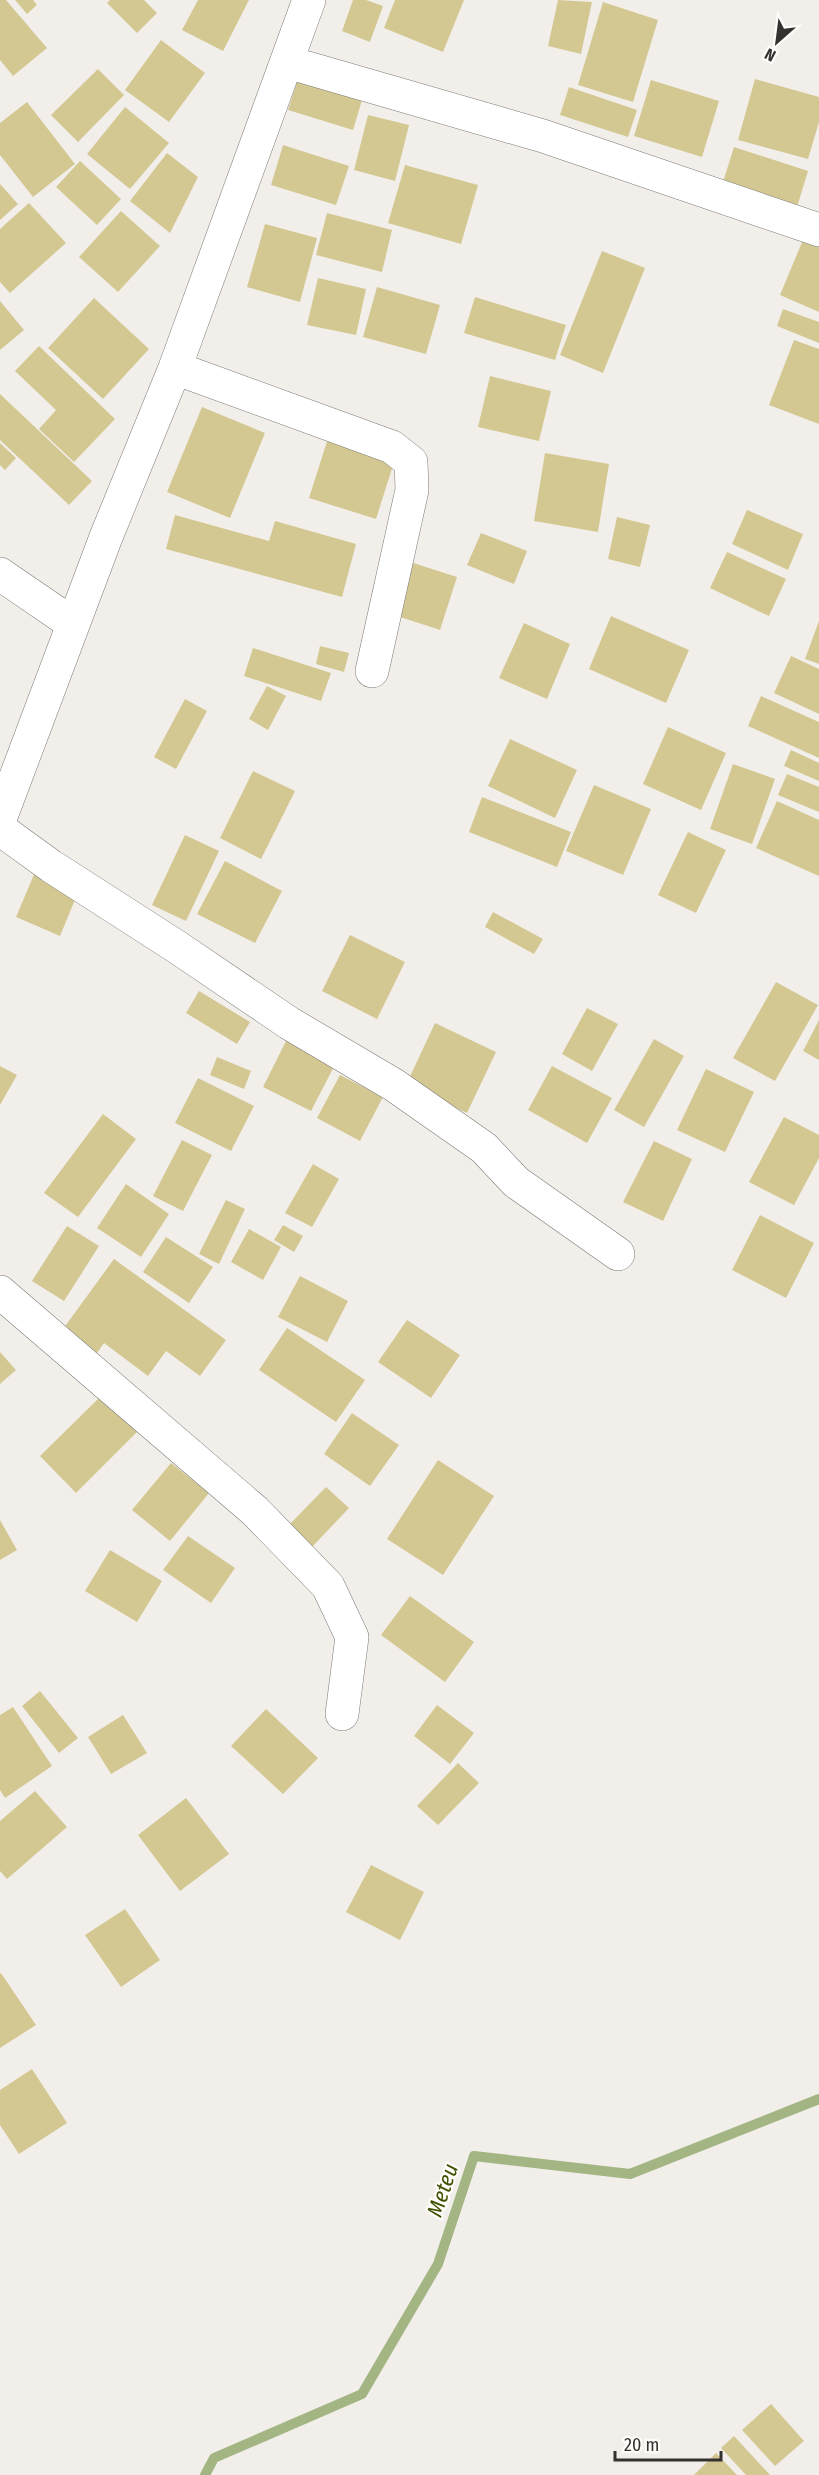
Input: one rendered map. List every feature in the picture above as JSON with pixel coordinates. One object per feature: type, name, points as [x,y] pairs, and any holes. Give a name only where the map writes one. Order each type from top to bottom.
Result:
[{"type":"street","points":[[0,819],[175,368],[309,0]]},
{"type":"street","points":[[287,62],[543,136],[819,230]]},
{"type":"street","points":[[175,368],[392,447],[411,462],[412,490],[372,671]]},
{"type":"street","points":[[0,574],[74,624]]},
{"type":"street","points":[[0,829],[51,866],[289,1023],[394,1085],[484,1148],[516,1182],[618,1254]]},
{"type":"street","points":[[0,1292],[255,1511],[328,1586],[352,1637],[342,1714]]},
{"type":"building","points":[[0,0],[6,0],[47,48],[13,76],[0,60]]},
{"type":"building","points":[[15,0],[33,0],[37,5],[27,14]]},
{"type":"building","points":[[110,0],[144,0],[157,13],[137,33],[107,3]]},
{"type":"building","points":[[198,0],[249,0],[223,51],[182,30]]},
{"type":"building","points":[[353,0],[366,0],[383,6],[370,42],[342,31]]},
{"type":"building","points":[[395,0],[464,0],[443,52],[384,28]]},
{"type":"building","points":[[558,0],[592,2],[581,54],[548,46]]},
{"type":"building","points":[[603,2],[658,20],[633,102],[578,85]]},
{"type":"building","points":[[161,40],[205,73],[169,122],[125,90]]},
{"type":"building","points":[[98,69],[124,95],[78,142],[51,115]]},
{"type":"building","points":[[299,76],[363,97],[353,130],[288,110]]},
{"type":"building","points":[[755,79],[819,97],[819,122],[808,159],[738,140]]},
{"type":"building","points":[[651,80],[719,101],[702,157],[634,136]]},
{"type":"building","points":[[569,87],[637,110],[628,137],[560,115]]},
{"type":"building","points":[[27,102],[75,164],[33,197],[0,155],[0,123]]},
{"type":"building","points":[[125,107],[169,143],[130,189],[87,154]]},
{"type":"building","points":[[368,115],[409,125],[395,181],[354,170]]},
{"type":"building","points":[[283,145],[349,166],[336,205],[271,185]]},
{"type":"building","points":[[734,147],[808,171],[797,207],[723,182]]},
{"type":"building","points":[[167,153],[198,177],[170,233],[130,201]]},
{"type":"building","points":[[80,161],[121,199],[97,225],[56,187]]},
{"type":"building","points":[[405,165],[478,185],[461,244],[388,223]]},
{"type":"building","points":[[0,184],[18,204],[0,220]]},
{"type":"building","points":[[29,203],[66,243],[10,293],[0,282],[0,229]]},
{"type":"building","points":[[121,211],[160,246],[118,292],[79,257]]},
{"type":"building","points":[[327,213],[392,230],[382,272],[316,255]]},
{"type":"building","points":[[265,224],[317,238],[300,302],[247,287]]},
{"type":"building","points":[[805,235],[819,240],[819,312],[780,295]]},
{"type":"building","points":[[602,251],[645,268],[603,373],[560,355]]},
{"type":"building","points":[[318,278],[366,289],[356,335],[307,325]]},
{"type":"building","points":[[377,287],[440,305],[426,354],[363,337]]},
{"type":"building","points":[[475,297],[566,325],[555,360],[464,333]]},
{"type":"building","points":[[94,298],[149,349],[103,399],[48,348]]},
{"type":"building","points":[[0,301],[24,330],[0,350]]},
{"type":"building","points":[[783,309],[819,322],[819,343],[777,326]]},
{"type":"building","points":[[794,340],[819,349],[819,424],[769,405]]},
{"type":"building","points":[[39,346],[115,419],[74,462],[39,429],[56,410],[15,371]]},
{"type":"building","points":[[490,376],[551,391],[539,441],[478,427]]},
{"type":"building","points":[[0,394],[92,481],[69,505],[0,440]]},
{"type":"building","points":[[202,407],[265,433],[230,518],[167,492]]},
{"type":"building","points":[[329,435],[396,456],[376,519],[309,498]]},
{"type":"building","points":[[0,443],[16,458],[5,470],[0,465]]},
{"type":"building","points":[[545,453],[609,464],[598,532],[534,521]]},
{"type":"building","points":[[747,510],[803,534],[788,570],[732,544]]},
{"type":"building","points":[[175,515],[269,541],[275,521],[356,544],[342,597],[166,549]]},
{"type":"building","points":[[617,517],[650,525],[640,567],[608,559]]},
{"type":"building","points":[[481,533],[527,551],[514,584],[467,565]]},
{"type":"building","points":[[727,552],[786,579],[769,616],[710,588]]},
{"type":"building","points":[[404,560],[457,577],[440,630],[388,613]]},
{"type":"building","points":[[611,616],[689,650],[666,703],[589,669]]},
{"type":"building","points":[[819,621],[819,664],[805,659]]},
{"type":"building","points":[[524,623],[570,644],[547,699],[499,678]]},
{"type":"building","points":[[320,646],[349,653],[344,672],[316,664]]},
{"type":"building","points":[[253,648],[331,673],[321,701],[244,676]]},
{"type":"building","points":[[791,656],[819,669],[819,714],[774,693]]},
{"type":"building","points":[[267,686],[286,696],[268,730],[249,719]]},
{"type":"building","points":[[761,696],[819,722],[819,758],[748,726]]},
{"type":"building","points":[[185,699],[207,711],[176,769],[154,757]]},
{"type":"building","points":[[668,727],[726,753],[701,810],[643,784]]},
{"type":"building","points":[[510,739],[577,770],[555,818],[488,786]]},
{"type":"building","points":[[791,750],[819,763],[819,781],[784,766]]},
{"type":"building","points":[[733,764],[775,779],[752,844],[710,829]]},
{"type":"building","points":[[253,771],[295,791],[261,859],[220,838]]},
{"type":"building","points":[[787,774],[819,787],[819,812],[778,795]]},
{"type":"building","points":[[594,785],[651,809],[623,875],[566,851]]},
{"type":"building","points":[[482,797],[571,832],[557,867],[469,832]]},
{"type":"building","points":[[777,801],[819,820],[819,876],[756,848]]},
{"type":"building","points":[[688,832],[726,850],[696,913],[658,895]]},
{"type":"building","points":[[185,835],[219,851],[186,921],[152,905]]},
{"type":"building","points":[[225,861],[282,891],[255,943],[197,914]]},
{"type":"building","points":[[35,872],[79,890],[60,936],[16,917]]},
{"type":"building","points":[[493,912],[543,939],[534,954],[485,927]]},
{"type":"building","points":[[350,935],[405,962],[377,1019],[322,991]]},
{"type":"building","points":[[776,982],[818,1005],[775,1081],[733,1058]]},
{"type":"building","points":[[199,991],[250,1022],[237,1044],[186,1013]]},
{"type":"building","points":[[587,1008],[618,1024],[592,1071],[562,1054]]},
{"type":"building","points":[[819,1020],[819,1060],[803,1051]]},
{"type":"building","points":[[435,1023],[496,1052],[467,1113],[406,1085]]},
{"type":"building","points":[[289,1035],[338,1059],[311,1111],[263,1087]]},
{"type":"building","points":[[654,1039],[684,1056],[644,1127],[614,1110]]},
{"type":"building","points":[[217,1057],[251,1071],[244,1089],[210,1075]]},
{"type":"building","points":[[0,1066],[17,1075],[0,1105]]},
{"type":"building","points":[[552,1066],[612,1098],[587,1143],[528,1110]]},
{"type":"building","points":[[706,1069],[754,1092],[725,1152],[677,1130]]},
{"type":"building","points":[[340,1075],[383,1097],[360,1141],[317,1118]]},
{"type":"building","points":[[198,1078],[254,1106],[231,1151],[175,1123]]},
{"type":"building","points":[[103,1114],[136,1139],[78,1217],[44,1193]]},
{"type":"building","points":[[784,1117],[819,1135],[819,1158],[794,1205],[749,1182]]},
{"type":"building","points":[[182,1140],[212,1155],[183,1211],[153,1196]]},
{"type":"building","points":[[654,1141],[692,1159],[663,1221],[623,1202]]},
{"type":"building","points":[[313,1164],[339,1179],[312,1227],[285,1213]]},
{"type":"building","points":[[126,1184],[169,1214],[141,1257],[97,1228]]},
{"type":"building","points":[[226,1200],[245,1209],[219,1264],[199,1254]]},
{"type":"building","points":[[760,1215],[814,1243],[786,1298],[732,1270]]},
{"type":"building","points":[[283,1225],[303,1236],[294,1252],[274,1240]]},
{"type":"building","points":[[67,1226],[99,1246],[64,1301],[32,1281]]},
{"type":"building","points":[[249,1229],[281,1247],[263,1280],[231,1262]]},
{"type":"building","points":[[166,1237],[213,1267],[189,1303],[143,1272]]},
{"type":"building","points":[[114,1259],[226,1340],[200,1376],[166,1351],[148,1376],[104,1343],[97,1353],[63,1329]]},
{"type":"building","points":[[300,1276],[348,1301],[327,1342],[278,1317]]},
{"type":"building","points":[[407,1320],[460,1355],[431,1398],[378,1362]]},
{"type":"building","points":[[287,1328],[365,1380],[336,1422],[259,1370]]},
{"type":"building","points":[[0,1352],[16,1370],[0,1384]]},
{"type":"building","points":[[101,1396],[137,1432],[76,1493],[40,1456]]},
{"type":"building","points":[[352,1413],[399,1445],[370,1486],[324,1454]]},
{"type":"building","points":[[438,1460],[494,1496],[443,1575],[387,1539]]},
{"type":"building","points":[[171,1463],[209,1493],[170,1541],[132,1510]]},
{"type":"building","points":[[326,1487],[349,1508],[312,1547],[289,1525]]},
{"type":"building","points":[[0,1520],[17,1550],[0,1560]]},
{"type":"building","points":[[188,1536],[235,1568],[211,1603],[163,1570]]},
{"type":"building","points":[[110,1550],[162,1581],[137,1622],[85,1591]]},
{"type":"building","points":[[410,1596],[474,1642],[445,1682],[381,1635]]},
{"type":"building","points":[[40,1691],[78,1738],[59,1753],[22,1706]]},
{"type":"building","points":[[437,1705],[474,1733],[450,1764],[414,1736]]},
{"type":"building","points":[[13,1707],[52,1766],[5,1798],[0,1790],[0,1715]]},
{"type":"building","points":[[266,1709],[318,1758],[283,1794],[231,1746]]},
{"type":"building","points":[[123,1715],[147,1753],[111,1774],[88,1737]]},
{"type":"building","points":[[458,1763],[479,1783],[438,1825],[417,1806]]},
{"type":"building","points":[[35,1791],[67,1827],[7,1879],[0,1871],[0,1821]]},
{"type":"building","points":[[186,1798],[229,1854],[180,1891],[138,1835]]},
{"type":"building","points":[[371,1865],[424,1892],[400,1940],[346,1912]]},
{"type":"building","points":[[125,1909],[160,1960],[121,1987],[85,1935]]},
{"type":"building","points":[[0,1974],[36,2025],[0,2048]]},
{"type":"building","points":[[32,2069],[67,2123],[19,2154],[0,2125],[0,2090]]},
{"type":"building","points":[[771,2404],[804,2441],[775,2466],[742,2430]]},
{"type":"building","points":[[734,2436],[770,2475],[746,2475],[721,2448]]},
{"type":"building","points":[[716,2453],[737,2475],[694,2475]]},
{"type":"waterway","name":"Meteu","points":[[205,2475],[214,2458],[362,2394],[438,2264],[474,2156],[630,2174],[819,2099]]}]
